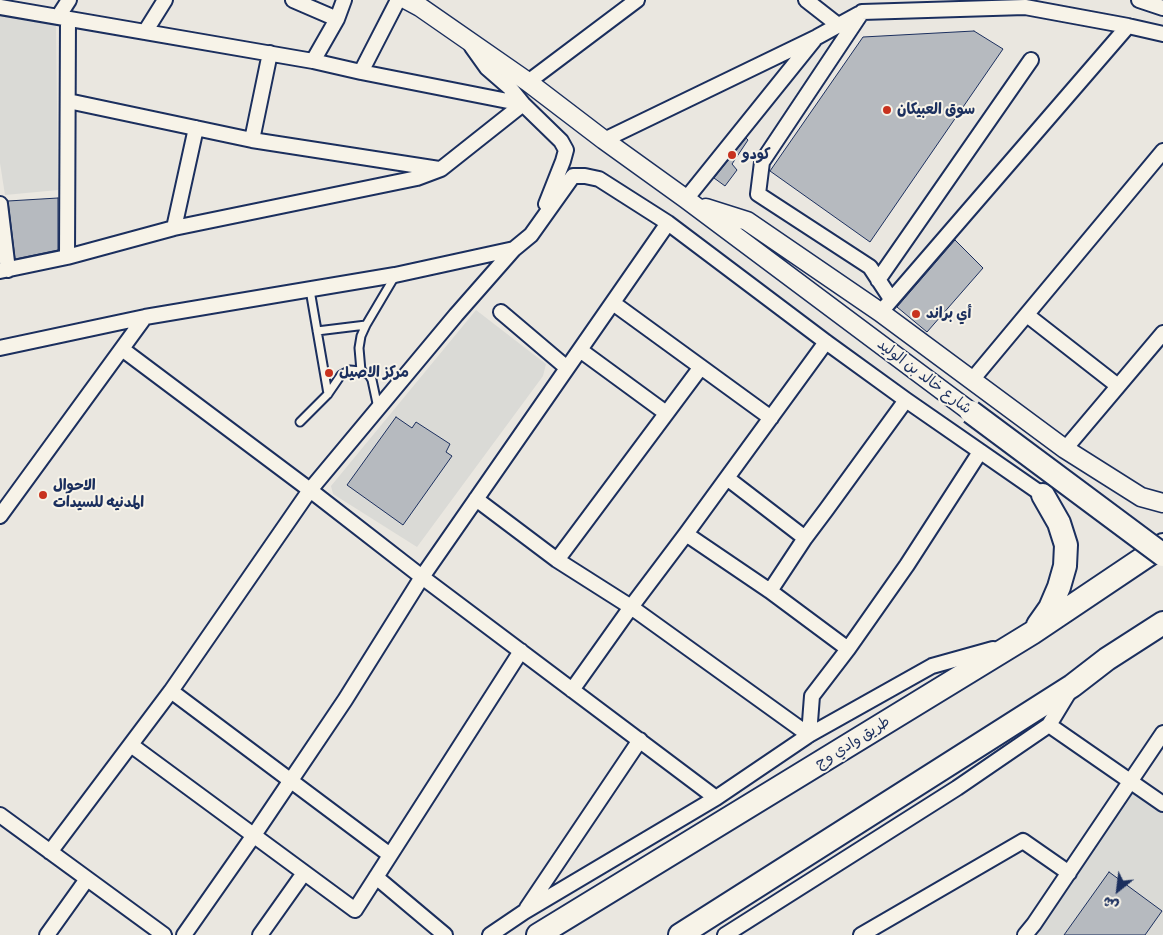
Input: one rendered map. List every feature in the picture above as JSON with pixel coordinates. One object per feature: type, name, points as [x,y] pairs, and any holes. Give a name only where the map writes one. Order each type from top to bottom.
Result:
[{"type":"main road","name":"شارع خالد بن الوليد","points":[[970,412],[1163,555]]},
{"type":"main road","points":[[1025,637],[1050,608],[1065,566],[1066,545],[1059,523],[1043,495]]},
{"type":"main road","name":"طريق وادي وج","points":[[538,935],[1025,637],[1163,545]]},
{"type":"main road","points":[[680,935],[1072,686],[1107,659],[1163,623]]},
{"type":"main road","points":[[1107,659],[1138,640],[1163,632]]},
{"type":"main road","points":[[550,935],[576,912]]},
{"type":"street","points":[[67,257],[68,100],[63,18],[69,0]]},
{"type":"street","points":[[145,32],[165,0]]},
{"type":"street","points":[[293,0],[337,19]]},
{"type":"street","points":[[313,61],[337,19],[344,0]]},
{"type":"street","points":[[361,72],[398,0]]},
{"type":"street","points":[[528,82],[637,0]]},
{"type":"street","points":[[806,0],[838,25]]},
{"type":"street","points":[[1139,0],[1163,8]]},
{"type":"street","name":"شارع خالد بن الوليد","points":[[417,2],[689,201],[970,412]]},
{"type":"street","points":[[604,140],[817,37],[862,12],[1025,7],[1035,4],[1163,34]]},
{"type":"street","points":[[0,7],[270,53],[523,104]]},
{"type":"street","points":[[862,12],[762,162],[758,194],[870,267],[878,280],[886,306]]},
{"type":"street","points":[[886,306],[1128,26]]},
{"type":"street","points":[[817,37],[689,201],[747,221],[886,306],[972,380],[1065,449],[1141,497],[1163,503]]},
{"type":"street","points":[[465,38],[487,68],[510,88],[523,104],[561,141],[566,150],[550,195],[532,235]]},
{"type":"street","points":[[252,140],[270,53]]},
{"type":"street","points":[[878,280],[1031,60]]},
{"type":"street","points":[[68,100],[252,140],[441,169]]},
{"type":"street","points":[[0,204],[4,270],[67,257],[174,228],[417,178],[441,169],[523,104]]},
{"type":"street","points":[[174,228],[196,128]]},
{"type":"street","points":[[972,380],[1163,151]]},
{"type":"street","points":[[50,852],[171,691],[310,490],[514,248],[532,235],[573,176],[599,179],[668,223],[826,342],[1043,495]]},
{"type":"street","points":[[184,935],[345,700],[422,577],[668,223]]},
{"type":"street","points":[[0,348],[145,317],[395,275],[514,248]]},
{"type":"street","points":[[612,303],[771,418]]},
{"type":"street","points":[[501,312],[567,368]]},
{"type":"street","points":[[1027,315],[1118,386]]},
{"type":"street","points":[[0,515],[145,317]]},
{"type":"street","points":[[1065,449],[1163,333]]},
{"type":"street","points":[[572,690],[826,342]]},
{"type":"street","points":[[122,349],[716,798]]},
{"type":"street","points":[[580,350],[666,413]]},
{"type":"street","points":[[557,560],[701,367]]},
{"type":"street","points":[[770,592],[805,538],[906,400]]},
{"type":"street","points":[[809,735],[812,696],[848,649],[907,565],[980,452]]},
{"type":"street","points":[[727,478],[805,538]]},
{"type":"street","points":[[476,499],[557,560],[631,607],[809,735]]},
{"type":"street","points":[[686,534],[848,649]]},
{"type":"street","points":[[490,935],[524,912],[716,798],[809,735],[932,666],[1025,637]]},
{"type":"street","points":[[131,745],[355,910],[521,651]]},
{"type":"street","points":[[725,935],[957,788],[1048,725],[1072,686]]},
{"type":"street","points":[[171,691],[390,855]]},
{"type":"street","points":[[1048,725],[1163,804]]},
{"type":"street","points":[[1025,935],[1163,733]]},
{"type":"street","points":[[524,912],[640,740]]},
{"type":"street","points":[[0,816],[164,935]]},
{"type":"street","points":[[862,935],[1023,841],[1069,873]]},
{"type":"street","points":[[260,935],[304,873]]},
{"type":"street","points":[[376,877],[445,935]]},
{"type":"street","points":[[47,935],[87,879]]},
{"type":"lane","points":[[362,371],[359,348],[361,336],[395,275]]},
{"type":"lane","points":[[310,290],[328,394]]},
{"type":"lane","points":[[317,331],[366,325]]},
{"type":"lane","points":[[300,422],[328,394],[341,375],[350,370],[362,371],[369,375],[372,380],[378,408]]},
{"type":"shaded area","points":[[0,13],[56,21],[58,190],[5,195],[0,163]]},
{"type":"shaded area","points":[[476,310],[546,364],[543,376],[417,547],[333,494],[331,486]]},
{"type":"shaded area","points":[[1132,790],[1163,812],[1163,934],[1029,935]]},
{"type":"building","name":"سوق العبيكان","points":[[974,31],[1003,49],[870,242],[770,171],[863,37]]},
{"type":"building","name":"كودو","points":[[746,138],[748,140],[732,164],[737,170],[725,186],[714,178]]},
{"type":"building","points":[[58,198],[58,250],[15,259],[8,201]]},
{"type":"building","points":[[955,240],[983,268],[927,332],[897,307]]},
{"type":"building","points":[[396,417],[412,428],[416,422],[450,444],[446,452],[452,456],[403,525],[347,485]]},
{"type":"building","points":[[1109,872],[1162,911],[1145,935],[1064,935]]},
{"type":"place","name":"سوق العبيكان","points":[[887,110]]},
{"type":"place","name":"كودو","points":[[732,155]]},
{"type":"place","name":"أي براند","points":[[916,314]]},
{"type":"place","name":"مركز الاصيل","points":[[329,373]]},
{"type":"place","name":"الاحوال المدنيه للسيدات","points":[[43,495]]}]
